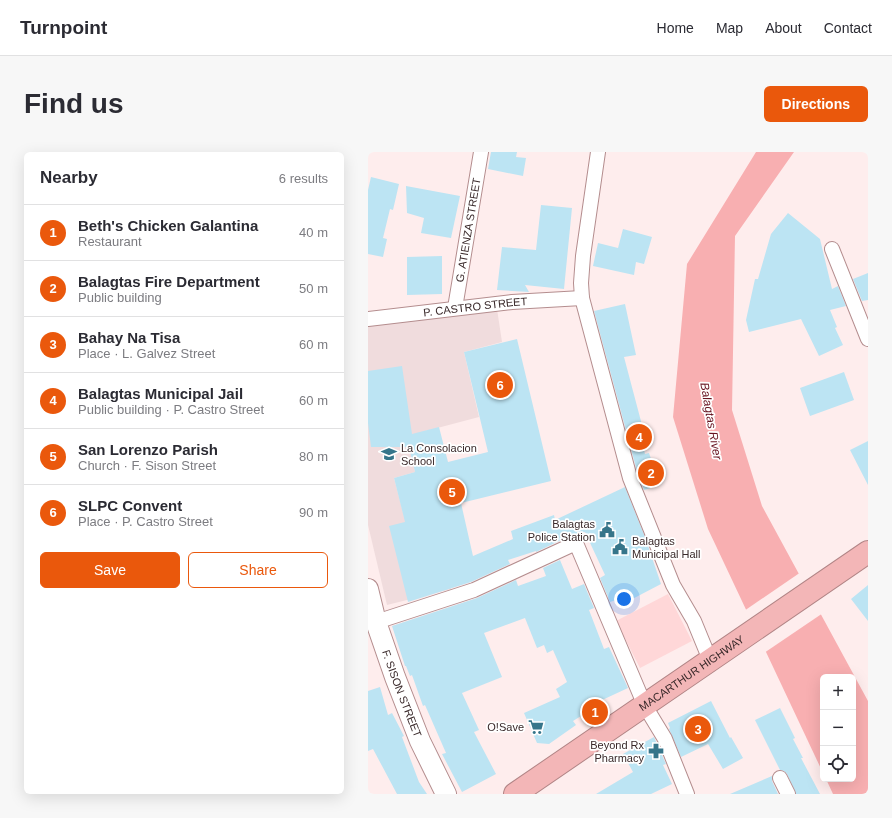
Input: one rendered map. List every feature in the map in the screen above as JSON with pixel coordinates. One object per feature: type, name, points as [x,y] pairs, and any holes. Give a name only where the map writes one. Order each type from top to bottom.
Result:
[{"type":"highway","name":"MACARTHUR HIGHWAY","points":[[524,792],[718,654],[868,552]]},
{"type":"street","name":"G. ATIENZA STREET","points":[[456,308],[481,152]]},
{"type":"street","points":[[598,152],[583,256],[581,283],[582,298],[630,478],[673,585],[694,621],[718,654]]},
{"type":"street","points":[[832,249],[868,339]]},
{"type":"street","name":"P. CASTRO STREET","points":[[368,319],[512,302],[582,298]]},
{"type":"street","points":[[376,622],[474,590],[576,543],[645,706],[665,739],[687,794]]},
{"type":"street","name":"F. SISON STREET","points":[[368,589],[376,622],[420,742],[446,794]]},
{"type":"street","points":[[780,778],[788,794]]},
{"type":"shaded area","name":"La Consolacion School","points":[[497,309],[502,342],[464,352],[479,417],[407,436],[415,472],[394,478],[404,516],[432,509],[451,589],[387,605],[368,525],[368,325]]},
{"type":"shaded area","points":[[668,594],[692,641],[640,668],[616,621]]},
{"type":"water","name":"Balagtas River","points":[[756,152],[794,152],[735,236],[732,410],[762,506],[853,674],[820,674],[820,767],[708,529],[673,417],[687,264]]},
{"type":"water","points":[[856,679],[868,701],[868,794],[833,794],[827,782],[856,782]]},
{"type":"pier","points":[[801,572],[823,613],[764,653],[744,611]]},
{"type":"building","points":[[491,152],[517,152],[516,157],[526,158],[523,176],[488,169]]},
{"type":"building","points":[[371,177],[399,184],[393,210],[390,209],[383,238],[387,239],[383,257],[368,254],[368,190]]},
{"type":"building","points":[[406,186],[460,196],[451,238],[421,233],[424,218],[407,213]]},
{"type":"building","points":[[541,205],[572,208],[564,289],[525,285],[529,292],[497,290],[502,247],[536,250]]},
{"type":"building","points":[[788,213],[820,239],[832,289],[838,286],[846,306],[830,310],[837,327],[835,328],[843,345],[819,356],[801,319],[749,332],[746,320],[755,279],[758,279],[771,234]]},
{"type":"building","points":[[623,229],[652,237],[644,264],[636,262],[634,275],[593,266],[598,243],[618,248]]},
{"type":"building","points":[[442,256],[442,294],[407,295],[407,257]]},
{"type":"building","points":[[868,273],[868,300],[862,301],[853,279]]},
{"type":"building","points":[[625,304],[636,355],[624,357],[642,425],[638,426],[645,454],[649,453],[660,485],[644,490],[638,475],[594,311]]},
{"type":"building","points":[[517,339],[551,481],[461,503],[473,556],[513,539],[511,531],[554,515],[555,520],[625,487],[645,537],[661,584],[619,606],[616,600],[610,602],[600,578],[605,575],[585,532],[572,535],[536,552],[508,560],[510,564],[471,582],[408,602],[389,526],[405,522],[394,478],[415,472],[409,447],[371,447],[368,423],[368,371],[402,366],[412,434],[439,427],[448,462],[488,452],[464,352]]},
{"type":"building","points":[[844,372],[854,400],[810,416],[800,388]]},
{"type":"building","points":[[868,441],[868,485],[850,450]]},
{"type":"building","points":[[560,560],[572,589],[584,584],[594,608],[589,610],[604,649],[609,647],[628,688],[600,701],[602,703],[573,721],[576,725],[549,744],[537,743],[524,713],[560,697],[556,689],[567,682],[553,650],[547,653],[544,645],[537,648],[525,618],[484,633],[502,677],[462,693],[479,730],[474,732],[496,774],[462,792],[442,754],[446,753],[425,705],[423,706],[412,675],[410,676],[405,666],[392,626],[477,598],[516,580],[518,586],[546,576],[543,568]]},
{"type":"building","points":[[868,585],[868,621],[851,599]]},
{"type":"building","points":[[380,687],[388,715],[392,713],[404,736],[402,737],[419,782],[427,794],[397,794],[373,749],[368,751],[368,691]]},
{"type":"building","points":[[711,701],[730,738],[731,737],[743,758],[723,769],[708,744],[681,757],[669,729],[668,723]]},
{"type":"building","points":[[780,708],[795,738],[793,739],[803,758],[801,758],[820,794],[796,794],[787,774],[780,770],[755,720]]},
{"type":"building","points":[[654,737],[666,764],[663,765],[672,784],[651,794],[596,794],[633,772],[623,754]]},
{"type":"building","points":[[772,776],[772,781],[778,794],[730,794]]},
{"type":"place","name":"SLPC Convent","points":[[500,385]]},
{"type":"place","name":"Balagtas Municipal Jail","points":[[639,437]]},
{"type":"place","name":"La Consolacion School","points":[[389,454]]},
{"type":"place","name":"Balagtas Fire Department","points":[[651,473]]},
{"type":"place","name":"San Lorenzo Parish","points":[[452,492]]},
{"type":"place","name":"Balagtas Police Station","points":[[607,530]]},
{"type":"place","name":"Balagtas Municipal Hall","points":[[620,547]]},
{"type":"place","name":"Beth's Chicken Galantina","points":[[595,712]]},
{"type":"place","name":"O!Save","points":[[536,727]]},
{"type":"place","name":"Bahay Na Tisa","points":[[698,729]]},
{"type":"place","name":"Beyond Rx Pharmacy","points":[[656,751]]}]
